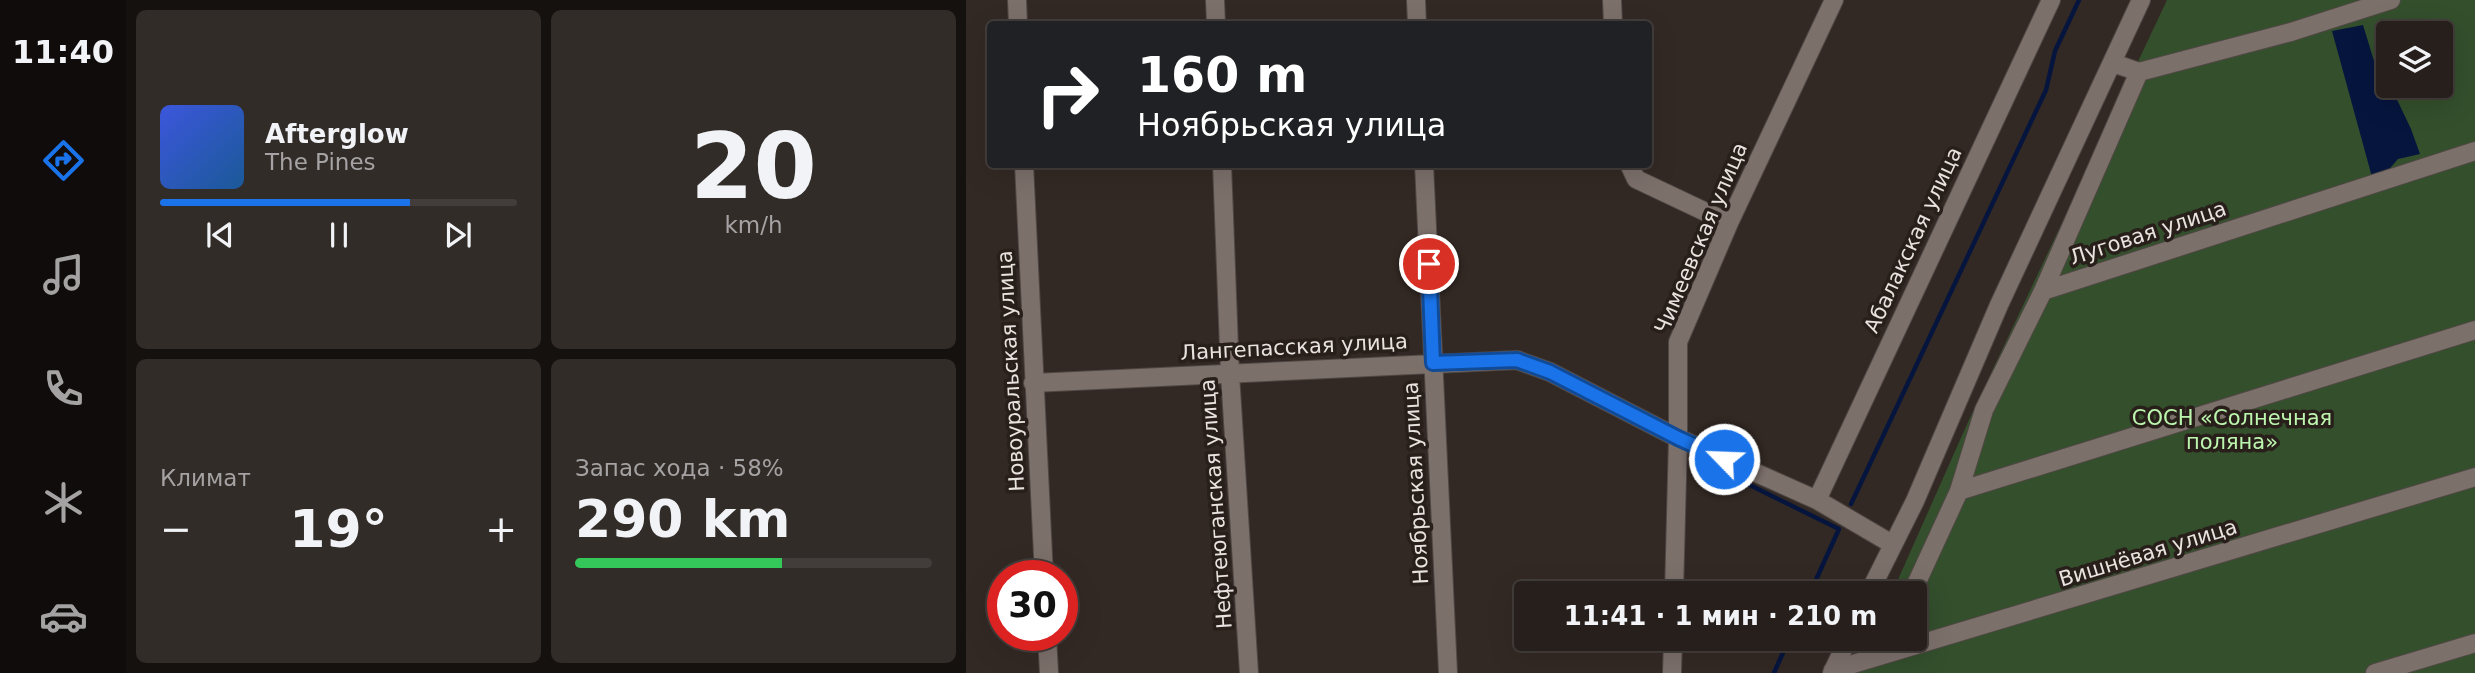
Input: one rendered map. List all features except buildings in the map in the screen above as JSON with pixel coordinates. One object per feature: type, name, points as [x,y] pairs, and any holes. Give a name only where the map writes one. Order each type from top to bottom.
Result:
[{"type":"street","points":[[1017,0],[1018,21]]},
{"type":"street","points":[[1215,0],[1216,21]]},
{"type":"street","points":[[1416,0],[1417,21]]},
{"type":"street","points":[[1612,0],[1614,21]]},
{"type":"street","name":"Чимеевская улица","points":[[1674,581],[1678,342],[1729,223],[1834,0]]},
{"type":"street","name":"Абалакская улица","points":[[1817,500],[2051,0]]},
{"type":"street","points":[[1875,581],[1915,501],[2004,293],[2141,0]]},
{"type":"street","points":[[2113,63],[2139,72],[2291,32],[2391,0]]},
{"type":"street","points":[[1918,581],[1959,491],[1984,410],[2043,291],[2139,72]]},
{"type":"street","name":"Луговая улица","points":[[2043,291],[2475,151]]},
{"type":"street","name":"Новоуральская улица","points":[[1024,168],[1043,560]]},
{"type":"street","name":"Нефтеюганская улица","points":[[1222,168],[1230,373],[1249,673]]},
{"type":"street","name":"Ноябрьская улица","points":[[1424,168],[1448,673]]},
{"type":"street","points":[[1631,168],[1636,179],[1729,223]]},
{"type":"street","points":[[1959,491],[2475,330]]},
{"type":"street","name":"Лангепасская улица","points":[[1033,383],[1517,360],[1550,372],[1678,438],[1817,500],[1892,544]]},
{"type":"street","name":"Вишнёвая улица","points":[[1832,672],[2475,477]]},
{"type":"street","points":[[2375,673],[2475,643]]},
{"type":"street","points":[[1048,651],[1049,673]]},
{"type":"street","points":[[1672,673],[1673,651]]},
{"type":"street","points":[[1832,672],[1842,651]]},
{"type":"street","points":[[1883,656],[1885,651]]},
{"type":"green space","name":"СОСН «Солнечная поляна»","points":[[2167,0],[2475,0],[2475,673],[1857,673],[1867,651],[1927,651],[1927,581],[1897,581],[1968,422]]},
{"type":"water","points":[[2363,25],[2376,67],[2376,98],[2396,98],[2411,129],[2420,154],[2398,159],[2385,174],[2372,177],[2332,31]]},
{"type":"waterway","points":[[1851,504],[2046,90],[2055,51],[2079,0]]},
{"type":"waterway","points":[[1697,459],[1839,529],[1815,581]]},
{"type":"waterway","points":[[1774,673],[1784,651]]},
{"type":"route","points":[[1429,264],[1433,363],[1517,360],[1550,372],[1724,459]]}]
